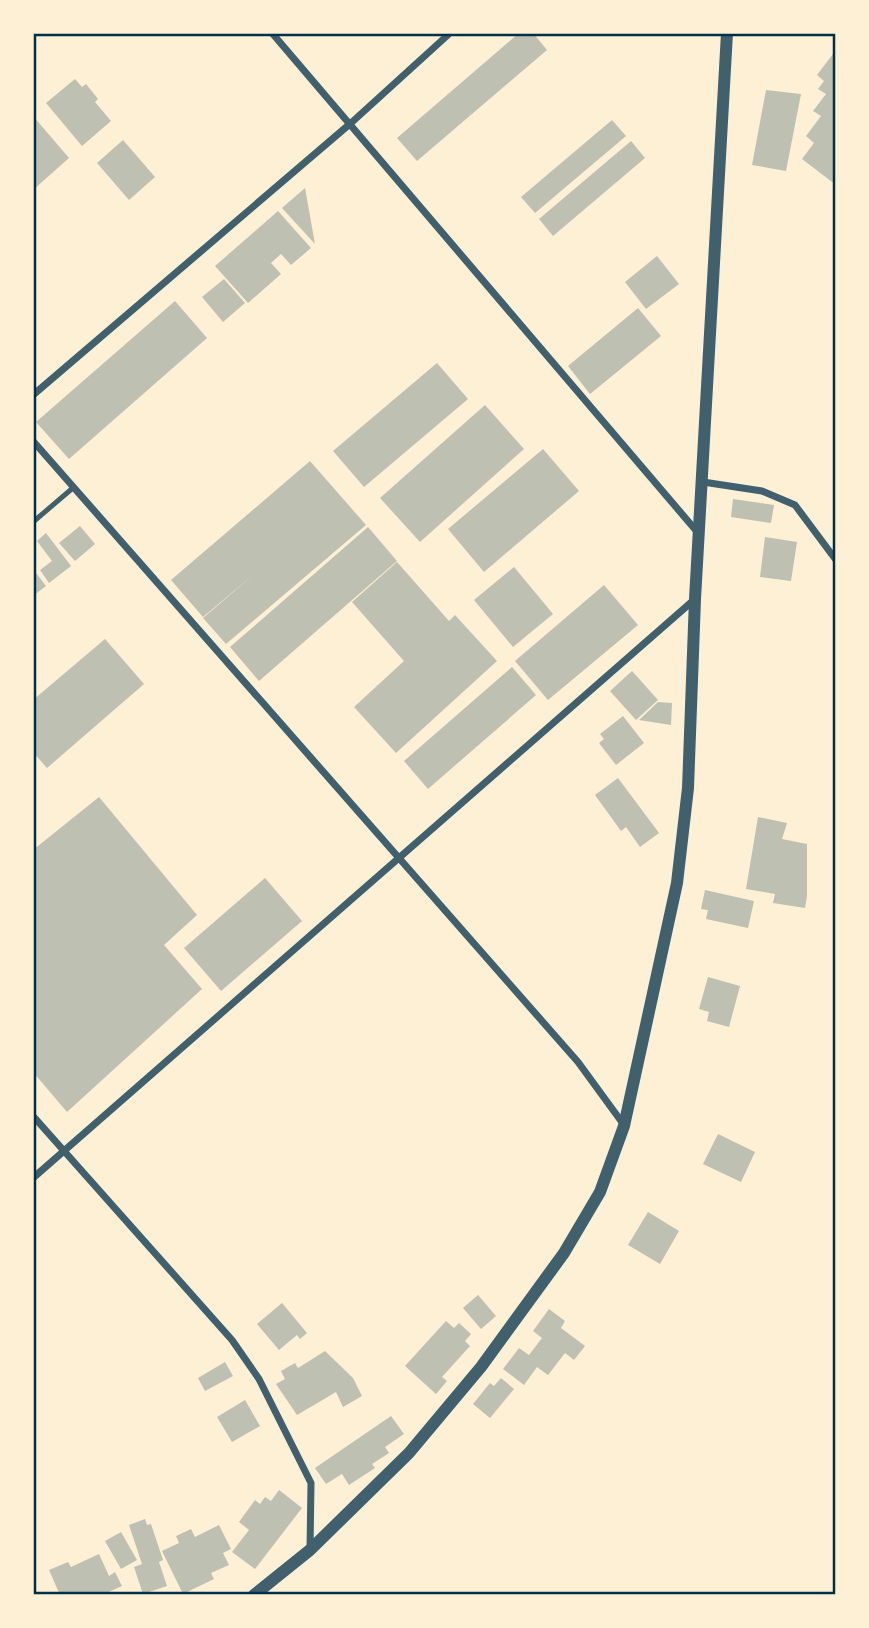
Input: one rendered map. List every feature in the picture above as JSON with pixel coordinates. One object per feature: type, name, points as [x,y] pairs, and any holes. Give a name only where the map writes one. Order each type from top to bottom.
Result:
[{"type":"street","points":[[272,33],[700,535]]},
{"type":"street","points":[[33,395],[351,123],[450,33]]},
{"type":"street","points":[[254,1595],[310,1550],[409,1453],[481,1367],[564,1253],[600,1192],[624,1126],[677,883],[688,788],[695,599],[727,33]]},
{"type":"street","points":[[33,441],[578,1062],[624,1126]]},
{"type":"street","points":[[702,482],[762,491],[795,505],[836,560]]},
{"type":"street","points":[[33,1178],[695,599]]},
{"type":"street","points":[[33,1116],[232,1340],[259,1379],[310,1483],[310,1550]]},
{"type":"lane","points":[[33,522],[74,487]]},
{"type":"building","points":[[519,33],[533,33],[547,50],[417,161],[397,138]]},
{"type":"building","points":[[836,50],[836,185],[802,159],[814,143],[806,136],[821,116],[813,111],[826,94],[818,89],[824,81],[817,75]]},
{"type":"building","points":[[75,79],[82,87],[86,84],[98,99],[95,102],[111,121],[82,146],[46,103]]},
{"type":"building","points":[[766,90],[801,94],[786,171],[752,165]]},
{"type":"building","points":[[33,116],[69,158],[33,190]]},
{"type":"building","points":[[612,120],[626,136],[535,213],[521,197]]},
{"type":"building","points":[[123,140],[155,177],[129,200],[97,163]]},
{"type":"building","points":[[631,141],[645,158],[553,236],[539,219]]},
{"type":"building","points":[[305,188],[315,244],[282,208]]},
{"type":"building","points":[[278,211],[311,248],[291,265],[281,254],[271,263],[281,274],[248,303],[215,266]]},
{"type":"building","points":[[657,256],[679,284],[646,309],[625,282]]},
{"type":"building","points":[[224,279],[245,303],[223,322],[202,297]]},
{"type":"building","points":[[175,301],[207,338],[69,459],[36,422]]},
{"type":"building","points":[[638,308],[661,336],[590,394],[568,366]]},
{"type":"building","points":[[437,363],[468,399],[364,487],[333,451]]},
{"type":"building","points":[[485,405],[524,449],[420,542],[380,498]]},
{"type":"building","points":[[543,449],[579,491],[484,572],[448,529]]},
{"type":"building","points":[[310,461],[366,525],[226,644],[203,618],[259,570],[203,617],[171,580]]},
{"type":"building","points":[[733,499],[774,505],[771,523],[731,517]]},
{"type":"building","points":[[80,526],[95,544],[75,561],[59,543]]},
{"type":"building","points":[[368,527],[397,561],[259,681],[230,647]]},
{"type":"building","points":[[46,533],[71,566],[49,583],[40,570],[52,561],[37,541]]},
{"type":"building","points":[[765,537],[797,542],[791,581],[760,577]]},
{"type":"building","points":[[397,562],[449,621],[455,615],[497,661],[396,753],[354,707],[404,661],[352,602]]},
{"type":"building","points":[[514,567],[553,614],[513,647],[474,600]]},
{"type":"building","points":[[33,569],[46,586],[33,596]]},
{"type":"building","points":[[604,585],[638,625],[548,700],[515,661]]},
{"type":"building","points":[[105,639],[144,684],[47,768],[33,752],[33,700]]},
{"type":"building","points":[[512,667],[536,695],[428,789],[404,761]]},
{"type":"building","points":[[632,671],[658,700],[636,720],[610,691]]},
{"type":"building","points":[[658,702],[672,703],[671,725],[639,720]]},
{"type":"building","points":[[623,716],[644,743],[616,765],[599,743],[604,739],[600,734]]},
{"type":"building","points":[[618,778],[659,833],[640,847],[626,827],[621,831],[595,795]]},
{"type":"building","points":[[99,797],[197,915],[164,945],[202,989],[67,1112],[33,1072],[33,850]]},
{"type":"building","points":[[758,817],[787,823],[782,839],[807,844],[805,908],[773,903],[775,894],[746,889]]},
{"type":"building","points":[[265,878],[302,921],[221,991],[184,948]]},
{"type":"building","points":[[705,890],[754,901],[748,928],[706,919],[708,910],[701,909]]},
{"type":"building","points":[[708,977],[740,986],[729,1027],[707,1021],[709,1012],[699,1009]]},
{"type":"building","points":[[718,1134],[755,1152],[741,1182],[703,1164]]},
{"type":"building","points":[[648,1212],[679,1231],[660,1264],[628,1245]]},
{"type":"building","points":[[478,1295],[496,1316],[481,1329],[463,1308]]},
{"type":"building","points":[[282,1303],[307,1333],[300,1339],[297,1335],[279,1350],[257,1324]]},
{"type":"building","points":[[549,1309],[565,1321],[561,1328],[585,1346],[574,1360],[565,1353],[548,1375],[537,1367],[524,1385],[503,1369],[519,1348],[529,1355],[542,1338],[533,1331]]},
{"type":"building","points":[[446,1321],[454,1328],[459,1323],[471,1334],[465,1341],[470,1346],[442,1377],[447,1381],[436,1394],[405,1366]]},
{"type":"building","points":[[325,1351],[353,1378],[362,1396],[343,1407],[336,1392],[297,1415],[276,1384],[285,1379],[281,1371],[295,1363],[298,1368]]},
{"type":"building","points":[[225,1362],[233,1376],[205,1391],[198,1378]]},
{"type":"building","points":[[501,1378],[514,1389],[490,1418],[473,1404],[490,1383],[494,1386]]},
{"type":"building","points":[[245,1400],[260,1426],[232,1442],[217,1417]]},
{"type":"building","points":[[391,1416],[404,1434],[385,1447],[389,1453],[372,1464],[375,1468],[349,1485],[342,1474],[326,1484],[315,1468]]},
{"type":"building","points":[[279,1490],[302,1508],[255,1569],[232,1552],[249,1530],[239,1522],[255,1500],[260,1504],[265,1497],[271,1501]]},
{"type":"building","points":[[145,1519],[147,1525],[151,1524],[163,1560],[159,1562],[167,1586],[143,1594],[134,1567],[142,1564],[129,1525]]},
{"type":"building","points":[[219,1525],[231,1549],[223,1553],[229,1565],[211,1573],[214,1579],[183,1594],[162,1551],[179,1543],[176,1536],[191,1529],[195,1537]]},
{"type":"building","points":[[121,1532],[137,1560],[121,1569],[105,1541]]},
{"type":"building","points":[[99,1554],[109,1576],[115,1572],[122,1586],[102,1595],[60,1595],[49,1570],[68,1562],[71,1567]]}]
